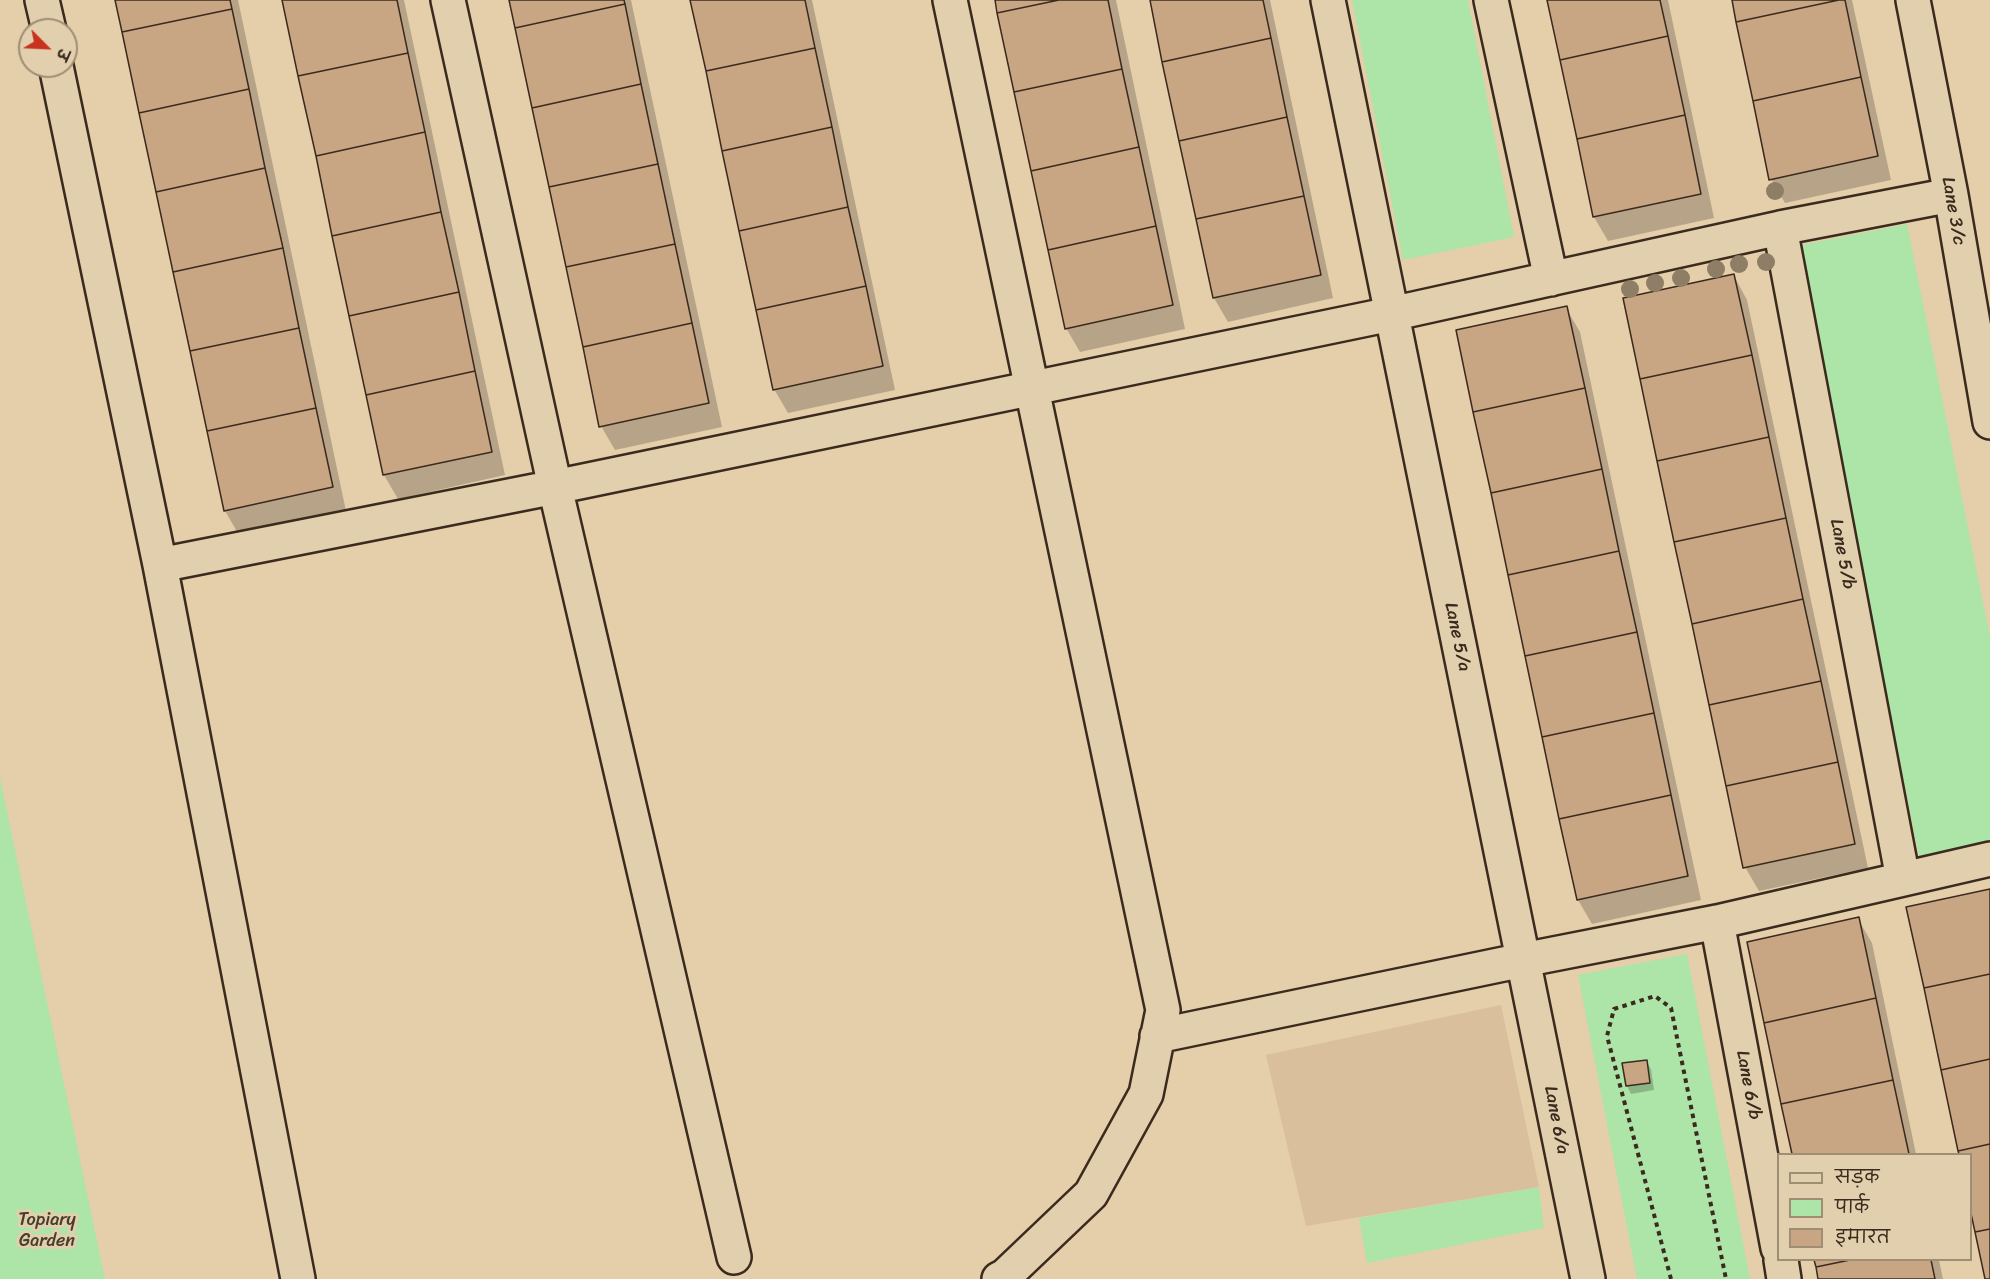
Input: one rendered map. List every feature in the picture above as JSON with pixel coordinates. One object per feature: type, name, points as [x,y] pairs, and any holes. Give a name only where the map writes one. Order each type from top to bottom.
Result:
[{"type":"street","points":[[42,0],[46,18]]},
{"type":"street","points":[[448,0],[555,487],[734,1257]]},
{"type":"street","points":[[950,0],[1163,1010],[1146,1094],[1090,1194],[1005,1276],[999,1279]]},
{"type":"street","name":"Lane 5/a","points":[[1328,0],[1523,960]]},
{"type":"street","points":[[1491,0],[1551,279]]},
{"type":"street","name":"Lane 3/c","points":[[1913,0],[1951,195],[1990,422]]},
{"type":"street","points":[[59,78],[160,565],[298,1279]]},
{"type":"street","points":[[160,565],[555,487],[1391,314],[1780,228],[1951,195]]},
{"type":"street","name":"Lane 5/b","points":[[1780,228],[1903,879]]},
{"type":"street","points":[[1157,1036],[1717,922],[1990,859]]},
{"type":"street","name":"Lane 6/b","points":[[1717,922],[1777,1237]]},
{"type":"street","name":"Lane 6/a","points":[[1523,960],[1588,1279]]},
{"type":"street","points":[[1781,1261],[1784,1279]]},
{"type":"path","points":[[1671,1279],[1607,1036],[1614,1009],[1655,996],[1671,1008],[1726,1279]]},
{"type":"shaded area","points":[[1501,1005],[1539,1187],[1306,1226],[1266,1055]]},
{"type":"green space","points":[[1352,0],[1468,0],[1514,237],[1403,260]]},
{"type":"green space","points":[[1907,224],[1990,637],[1990,842],[1919,857],[1796,246]]},
{"type":"green space","name":"Topiary Garden","points":[[0,778],[105,1279],[0,1279]]},
{"type":"green space","points":[[1687,954],[1750,1279],[1637,1279],[1578,975]]},
{"type":"green space","points":[[1539,1187],[1544,1228],[1367,1263],[1359,1218]]},
{"type":"building","points":[[115,0],[230,0],[232,9],[122,32]]},
{"type":"building","points":[[282,0],[397,0],[408,53],[298,76]]},
{"type":"building","points":[[509,0],[624,0],[625,4],[515,28]]},
{"type":"building","points":[[690,0],[805,0],[815,48],[706,71]]},
{"type":"building","points":[[995,0],[1059,0],[997,13]]},
{"type":"building","points":[[1059,0],[1108,0],[1122,69],[1014,92],[997,13]]},
{"type":"building","points":[[1150,0],[1263,0],[1271,38],[1162,62]]},
{"type":"building","points":[[1547,0],[1660,0],[1668,36],[1560,60]]},
{"type":"building","points":[[1732,0],[1839,0],[1736,22]]},
{"type":"building","points":[[1845,0],[1861,77],[1753,101],[1736,22]]},
{"type":"building","points":[[625,4],[641,84],[532,108],[515,28]]},
{"type":"building","points":[[232,9],[249,89],[139,113],[122,32]]},
{"type":"building","points":[[1668,36],[1685,115],[1577,139],[1560,60]]},
{"type":"building","points":[[1271,38],[1287,117],[1179,141],[1162,62]]},
{"type":"building","points":[[815,48],[832,127],[722,151],[706,71]]},
{"type":"building","points":[[408,53],[425,132],[316,156],[298,76]]},
{"type":"building","points":[[1122,69],[1139,147],[1031,171],[1014,92]]},
{"type":"building","points":[[1861,77],[1878,156],[1769,180],[1753,101]]},
{"type":"building","points":[[641,84],[658,164],[549,187],[532,108]]},
{"type":"building","points":[[249,89],[265,168],[156,192],[139,113]]},
{"type":"building","points":[[1685,115],[1701,194],[1593,217],[1577,139]]},
{"type":"building","points":[[1287,117],[1304,196],[1196,219],[1179,141]]},
{"type":"building","points":[[832,127],[848,207],[739,231],[722,151]]},
{"type":"building","points":[[425,132],[441,212],[332,236],[316,156]]},
{"type":"building","points":[[1139,147],[1156,226],[1048,250],[1031,171]]},
{"type":"building","points":[[658,164],[675,244],[566,267],[549,187]]},
{"type":"building","points":[[265,168],[283,248],[173,272],[156,192]]},
{"type":"building","points":[[1304,196],[1321,275],[1213,298],[1196,219]]},
{"type":"building","points":[[848,207],[866,286],[756,310],[739,231]]},
{"type":"building","points":[[441,212],[459,292],[349,316],[332,236]]},
{"type":"building","points":[[1156,226],[1173,305],[1065,329],[1048,250]]},
{"type":"building","points":[[675,244],[692,323],[583,347],[566,267]]},
{"type":"building","points":[[283,248],[299,328],[190,351],[173,272]]},
{"type":"building","points":[[1734,274],[1752,355],[1640,379],[1623,298]]},
{"type":"building","points":[[866,286],[883,366],[773,390],[756,310]]},
{"type":"building","points":[[459,292],[475,371],[366,395],[349,316]]},
{"type":"building","points":[[1567,306],[1585,388],[1473,412],[1456,330]]},
{"type":"building","points":[[692,323],[709,403],[599,427],[583,347]]},
{"type":"building","points":[[299,328],[316,408],[207,431],[190,351]]},
{"type":"building","points":[[1752,355],[1769,437],[1657,461],[1640,379]]},
{"type":"building","points":[[475,371],[492,452],[383,475],[366,395]]},
{"type":"building","points":[[1585,388],[1602,469],[1491,493],[1473,412]]},
{"type":"building","points":[[316,408],[333,487],[224,511],[207,431]]},
{"type":"building","points":[[1769,437],[1786,518],[1674,542],[1657,461]]},
{"type":"building","points":[[1602,469],[1619,551],[1508,575],[1491,493]]},
{"type":"building","points":[[1786,518],[1803,599],[1692,624],[1674,542]]},
{"type":"building","points":[[1619,551],[1637,632],[1525,656],[1508,575]]},
{"type":"building","points":[[1803,599],[1821,681],[1709,705],[1692,624]]},
{"type":"building","points":[[1637,632],[1654,713],[1542,737],[1525,656]]},
{"type":"building","points":[[1821,681],[1838,762],[1726,786],[1709,705]]},
{"type":"building","points":[[1654,713],[1671,795],[1559,819],[1542,737]]},
{"type":"building","points":[[1838,762],[1855,844],[1743,868],[1726,786]]},
{"type":"building","points":[[1671,795],[1688,876],[1577,900],[1559,819]]},
{"type":"building","points":[[1990,889],[1990,974],[1924,988],[1906,907]]},
{"type":"building","points":[[1859,917],[1876,998],[1764,1023],[1747,942]]},
{"type":"building","points":[[1990,974],[1990,1059],[1941,1070],[1924,988]]},
{"type":"building","points":[[1876,998],[1893,1080],[1781,1104],[1764,1023]]},
{"type":"building","points":[[1990,1059],[1990,1144],[1958,1151],[1941,1070]]},
{"type":"building","points":[[1647,1060],[1650,1083],[1626,1086],[1622,1063]]},
{"type":"building","points":[[1893,1080],[1909,1153],[1792,1153],[1781,1104]]},
{"type":"building","points":[[1990,1144],[1990,1229],[1975,1232],[1972,1218],[1972,1153],[1959,1153],[1958,1151]]},
{"type":"building","points":[[1990,1229],[1990,1279],[1985,1279],[1975,1232]]},
{"type":"building","points":[[1814,1261],[1845,1261],[1816,1267]]},
{"type":"building","points":[[1845,1261],[1931,1261],[1935,1279],[1818,1279],[1816,1267]]}]
